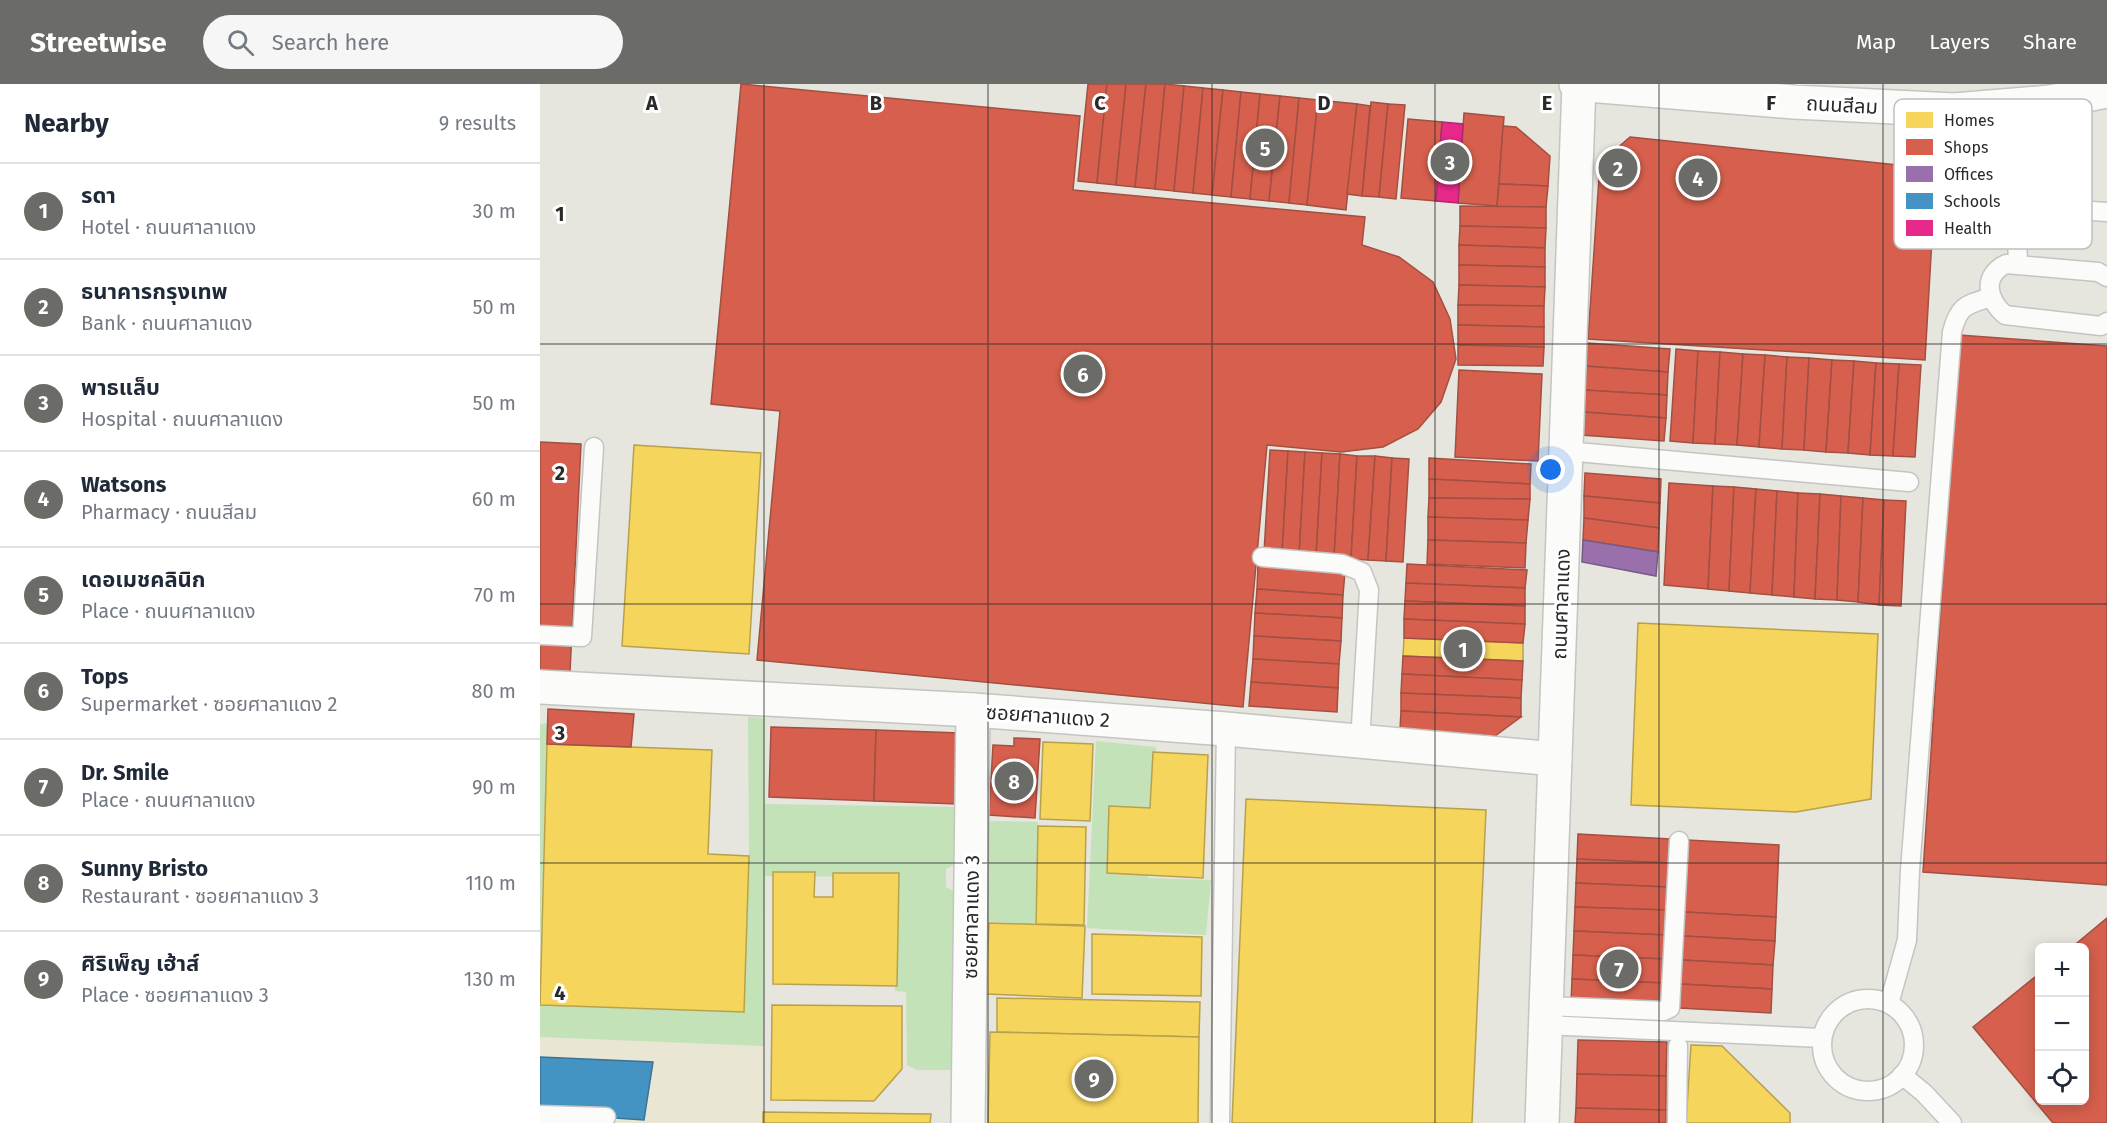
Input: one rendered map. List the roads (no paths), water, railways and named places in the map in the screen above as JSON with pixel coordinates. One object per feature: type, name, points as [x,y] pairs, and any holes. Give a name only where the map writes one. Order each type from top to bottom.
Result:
[{"type":"street","name":"ถนนสีลม","points":[[1578,84],[1894,107]]},
{"type":"street","name":"ถนนศาลาแดง","points":[[1542,1123],[1578,84]]},
{"type":"street","name":"ถนนสีลม","points":[[2066,99],[2107,91]]},
{"type":"street","name":"ซอยศาลาแดง 2","points":[[540,687],[973,710],[1226,729],[1555,759]]},
{"type":"street","name":"ซอยศาลาแดง 3","points":[[968,1123],[973,710]]},
{"type":"lane","points":[[2092,211],[2107,212]]},
{"type":"lane","points":[[2017,249],[2018,264]]},
{"type":"lane","points":[[2107,277],[2098,272],[2006,264],[1997,269],[1990,280],[1993,304],[2005,315],[2101,326],[2107,322]]},
{"type":"lane","points":[[1889,1004],[1907,940],[1952,332],[1956,315],[1964,305],[1991,297]]},
{"type":"lane","points":[[540,635],[582,637],[594,447]]},
{"type":"lane","points":[[1566,451],[1909,482]]},
{"type":"lane","points":[[1262,557],[1342,564],[1362,572],[1369,591],[1360,742]]},
{"type":"lane","points":[[1220,1123],[1226,729]]},
{"type":"lane","points":[[1545,1016],[1664,1011],[1670,1008],[1679,841]]},
{"type":"lane","points":[[1875,1000],[1889,1004],[1900,1013],[1913,1037],[1913,1050],[1910,1064],[1891,1084],[1877,1090],[1862,1091],[1848,1087],[1836,1078],[1822,1053],[1822,1038],[1826,1024],[1835,1012],[1847,1004],[1875,1000]]},
{"type":"lane","points":[[1545,1016],[1822,1038]]},
{"type":"lane","points":[[1677,1123],[1678,1046]]},
{"type":"lane","points":[[1902,1075],[1924,1093],[1952,1123]]},
{"type":"lane","points":[[540,1115],[606,1117]]},
{"type":"place","name":"เดอเมชคลินิก","points":[[1265,148]]},
{"type":"place","name":"พาธแล็บ","points":[[1450,162]]},
{"type":"place","name":"ธนาคารกรุงเทพ","points":[[1618,168]]},
{"type":"place","name":"Watsons","points":[[1698,178]]},
{"type":"place","name":"Tops","points":[[1083,374]]},
{"type":"place","name":"รดา","points":[[1463,649]]},
{"type":"place","name":"Sunny Bristo","points":[[1014,781]]},
{"type":"place","name":"Dr. Smile","points":[[1619,969]]},
{"type":"place","name":"ศิริเพ็ญ เฮ้าส์","points":[[1094,1079]]}]
